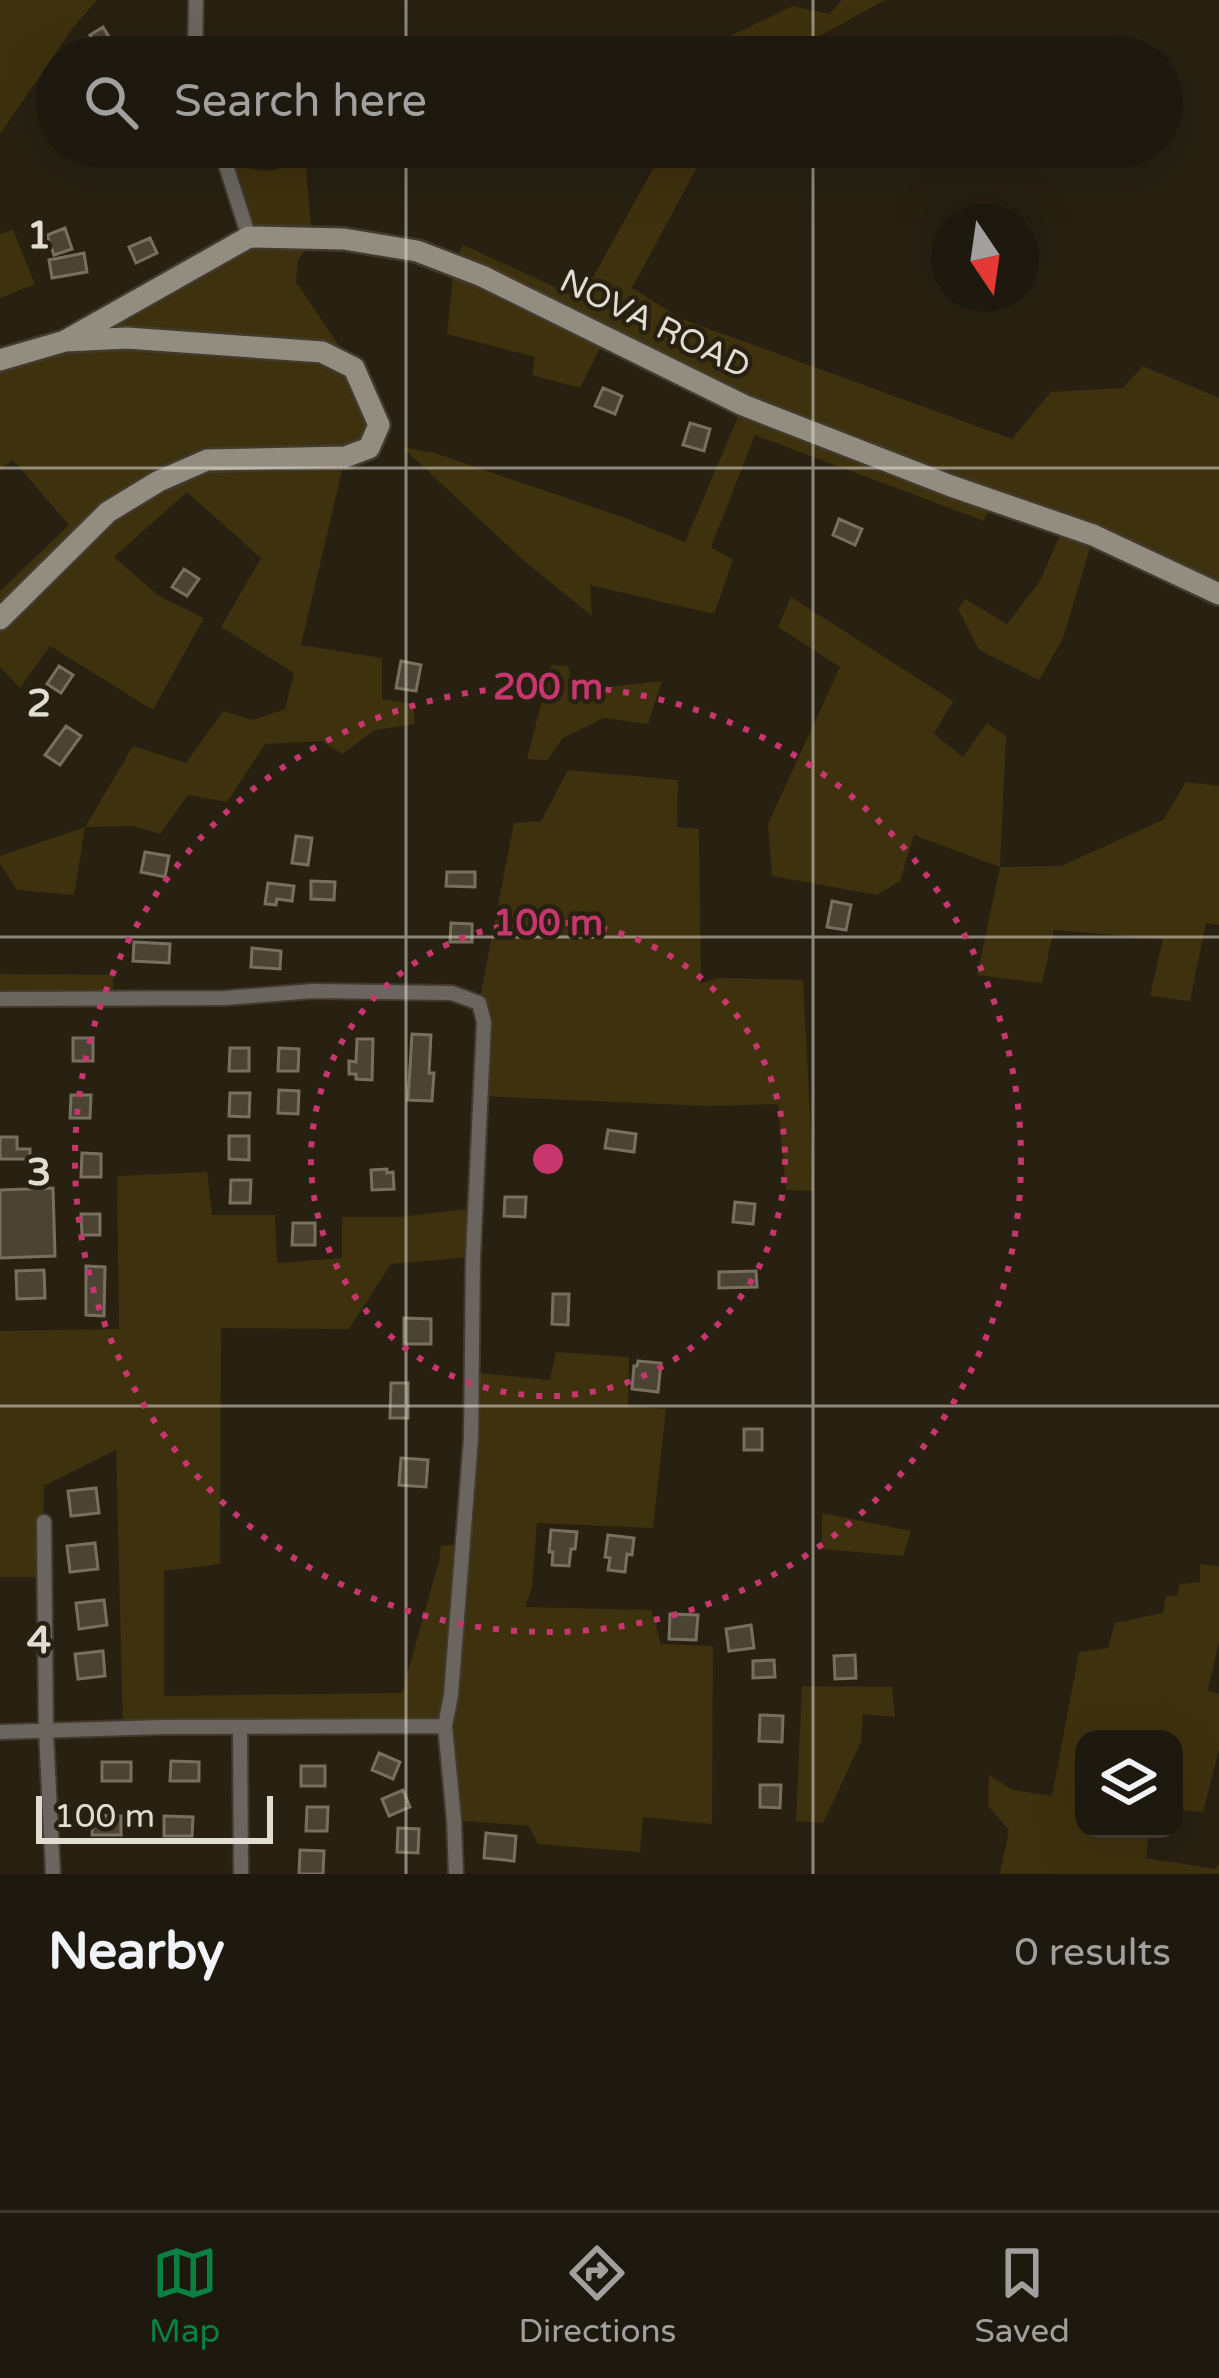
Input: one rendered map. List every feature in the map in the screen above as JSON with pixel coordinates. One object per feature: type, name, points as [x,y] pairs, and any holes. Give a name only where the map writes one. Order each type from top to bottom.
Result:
[{"type":"street","points":[[195,36],[196,0]]},
{"type":"street","points":[[0,360],[65,341],[249,237],[227,168]]},
{"type":"street","name":"NOVA ROAD","points":[[249,237],[344,239],[417,251],[482,276],[743,405],[951,486],[1094,535],[1219,594]]},
{"type":"street","points":[[0,619],[108,512],[159,481],[207,460],[345,458],[369,448],[379,425],[353,368],[322,352],[127,338],[65,341]]},
{"type":"street","points":[[0,999],[225,998],[313,991],[452,993],[478,1003],[484,1022],[470,1438],[445,1726],[456,1874]]},
{"type":"street","points":[[44,1522],[53,1874]]},
{"type":"street","points":[[0,1732],[445,1726]]},
{"type":"street","points":[[240,1729],[242,1874]]},
{"type":"shaded area","points":[[0,0],[97,0],[67,36],[36,36],[36,82],[0,134]]},
{"type":"shaded area","points":[[842,0],[885,0],[820,36],[730,36],[793,6],[829,14]]},
{"type":"shaded area","points":[[227,168],[306,168],[312,238],[298,261],[296,282],[354,368],[379,425],[345,458],[301,645],[382,658],[382,699],[413,704],[415,724],[375,730],[342,754],[322,741],[265,744],[227,802],[188,795],[160,834],[133,826],[85,827],[133,746],[186,763],[223,711],[253,720],[285,709],[294,673],[221,627],[261,558],[187,492],[114,557],[159,596],[204,618],[153,710],[50,646],[20,688],[0,667],[0,591],[69,525],[13,460],[0,470],[0,360],[31,349],[249,237]]},
{"type":"shaded area","points":[[653,168],[697,168],[632,288],[682,319],[1012,439],[1051,392],[1123,388],[1143,366],[1219,398],[1219,594],[1094,535],[1063,638],[1039,680],[979,650],[958,609],[965,599],[1007,624],[1040,581],[1064,526],[993,500],[984,521],[755,435],[711,547],[733,560],[714,614],[590,585],[592,616],[522,559],[402,447],[435,453],[685,542],[743,405],[605,338],[580,388],[532,375],[535,357],[447,334],[454,265],[463,245],[581,299]]},
{"type":"shaded area","points":[[13,230],[35,284],[0,298],[0,234]]},
{"type":"shaded area","points":[[791,597],[953,701],[934,734],[963,757],[987,723],[1006,736],[1000,867],[914,835],[900,881],[877,895],[772,876],[768,824],[840,667],[778,627]]},
{"type":"shaded area","points":[[551,665],[568,666],[573,691],[662,681],[648,724],[604,718],[563,738],[547,760],[527,759]]},
{"type":"shaded area","points":[[568,770],[678,780],[677,827],[699,829],[701,983],[720,978],[803,980],[814,1191],[786,1190],[778,1104],[707,1106],[481,1096],[479,1003],[514,823],[541,821]]},
{"type":"shaded area","points":[[1186,782],[1219,786],[1219,925],[1206,923],[1190,1001],[1150,996],[1163,939],[1054,930],[1042,983],[977,975],[1000,867],[1061,866],[1163,820]]},
{"type":"shaded area","points":[[85,827],[74,895],[17,890],[0,864],[0,856]]},
{"type":"shaded area","points":[[0,974],[113,975],[113,1000],[0,999]]},
{"type":"shaded area","points":[[207,1172],[212,1215],[275,1215],[277,1263],[342,1258],[342,1217],[399,1217],[477,1208],[473,1257],[391,1264],[349,1329],[221,1328],[220,1564],[164,1571],[164,1696],[402,1693],[441,1546],[462,1543],[471,1372],[550,1380],[556,1352],[629,1357],[628,1406],[666,1409],[653,1528],[537,1523],[532,1588],[525,1607],[651,1610],[661,1644],[713,1646],[712,1824],[643,1817],[640,1852],[538,1844],[529,1826],[454,1820],[444,1726],[123,1729],[116,1450],[44,1486],[43,1577],[0,1577],[0,1331],[119,1329],[117,1176]]},
{"type":"shaded area","points":[[822,1513],[911,1531],[903,1556],[822,1549]]},
{"type":"shaded area","points":[[1200,1564],[1219,1566],[1219,1641],[1208,1690],[1219,1694],[1219,1750],[1203,1812],[1183,1810],[1183,1730],[1075,1730],[1075,1838],[1148,1838],[1146,1858],[1215,1869],[1219,1864],[1219,1874],[1000,1874],[1009,1830],[988,1806],[989,1775],[1013,1790],[1052,1796],[1079,1652],[1108,1648],[1115,1623],[1163,1613],[1166,1596],[1177,1596],[1180,1584],[1200,1582]]},
{"type":"shaded area","points":[[802,1686],[892,1687],[895,1717],[863,1714],[861,1742],[823,1823],[796,1821]]},
{"type":"building","points":[[65,228],[72,249],[54,255],[47,235]]},
{"type":"building","points":[[150,238],[157,253],[136,263],[129,247]]},
{"type":"building","points":[[84,253],[87,272],[52,278],[49,260]]},
{"type":"building","points":[[603,388],[622,396],[615,414],[595,406]]},
{"type":"building","points":[[690,423],[710,429],[704,451],[683,445]]},
{"type":"building","points":[[839,519],[862,529],[855,545],[833,535]]},
{"type":"building","points":[[184,569],[199,579],[187,596],[172,587]]},
{"type":"building","points":[[401,661],[421,665],[416,691],[396,688]]},
{"type":"building","points":[[59,666],[73,675],[61,693],[47,684]]},
{"type":"building","points":[[66,726],[81,736],[60,765],[45,755]]},
{"type":"building","points":[[296,836],[312,838],[308,865],[292,863]]},
{"type":"building","points":[[145,852],[169,856],[165,877],[141,872]]},
{"type":"building","points":[[447,872],[475,872],[475,887],[446,886]]},
{"type":"building","points":[[311,881],[335,882],[334,900],[311,899]]},
{"type":"building","points":[[268,883],[294,886],[292,901],[277,899],[276,905],[265,904]]},
{"type":"building","points":[[832,901],[851,905],[846,930],[827,927]]},
{"type":"building","points":[[451,923],[472,924],[472,942],[450,942]]},
{"type":"building","points":[[134,942],[170,944],[169,963],[133,961]]},
{"type":"building","points":[[252,948],[281,951],[280,969],[251,967]]},
{"type":"building","points":[[412,1034],[431,1035],[432,1101],[408,1100]]},
{"type":"building","points":[[73,1038],[93,1038],[93,1061],[73,1061]]},
{"type":"building","points":[[357,1039],[373,1039],[372,1080],[349,1074],[349,1061],[356,1062]]},
{"type":"building","points":[[230,1048],[249,1048],[249,1071],[229,1071]]},
{"type":"building","points":[[279,1048],[299,1049],[298,1071],[278,1071]]},
{"type":"building","points":[[279,1090],[299,1091],[298,1114],[278,1113]]},
{"type":"building","points":[[230,1093],[250,1093],[249,1117],[229,1116]]},
{"type":"building","points":[[71,1095],[91,1095],[90,1118],[70,1118]]},
{"type":"building","points":[[608,1130],[636,1134],[634,1152],[605,1148]]},
{"type":"building","points":[[229,1136],[249,1136],[249,1160],[229,1159]]},
{"type":"building","points":[[0,1137],[17,1137],[17,1149],[30,1149],[30,1159],[0,1159]]},
{"type":"building","points":[[82,1153],[101,1154],[101,1177],[81,1177]]},
{"type":"building","points":[[371,1170],[393,1172],[394,1189],[372,1190]]},
{"type":"building","points":[[231,1180],[251,1180],[250,1203],[230,1203]]},
{"type":"building","points":[[53,1188],[55,1256],[0,1258],[0,1190]]},
{"type":"building","points":[[505,1197],[526,1197],[525,1217],[504,1216]]},
{"type":"building","points":[[735,1202],[755,1204],[753,1224],[733,1222]]},
{"type":"building","points":[[81,1214],[100,1214],[100,1235],[82,1235]]},
{"type":"building","points":[[293,1223],[315,1223],[315,1245],[292,1245]]},
{"type":"building","points":[[86,1266],[105,1267],[104,1316],[86,1315]]},
{"type":"building","points":[[44,1270],[45,1298],[17,1299],[16,1271]]},
{"type":"building","points":[[756,1271],[757,1287],[719,1288],[719,1272]]},
{"type":"building","points":[[553,1294],[569,1294],[568,1325],[552,1324]]},
{"type":"building","points":[[404,1318],[431,1319],[431,1344],[404,1344]]},
{"type":"building","points":[[638,1361],[661,1363],[658,1392],[632,1389]]},
{"type":"building","points":[[391,1383],[408,1383],[408,1418],[390,1418]]},
{"type":"building","points":[[744,1429],[762,1429],[762,1450],[744,1450]]},
{"type":"building","points":[[401,1458],[428,1460],[426,1487],[399,1485]]},
{"type":"building","points":[[96,1488],[99,1513],[71,1516],[68,1491]]},
{"type":"building","points":[[551,1530],[577,1532],[569,1566],[552,1565]]},
{"type":"building","points":[[608,1535],[634,1538],[625,1572],[608,1570]]},
{"type":"building","points":[[95,1543],[98,1569],[70,1572],[67,1546]]},
{"type":"building","points":[[104,1600],[107,1625],[79,1629],[76,1603]]},
{"type":"building","points":[[670,1614],[698,1615],[696,1640],[669,1639]]},
{"type":"building","points":[[751,1625],[754,1648],[729,1651],[726,1629]]},
{"type":"building","points":[[103,1651],[105,1676],[78,1679],[75,1654]]},
{"type":"building","points":[[855,1655],[856,1678],[835,1679],[834,1656]]},
{"type":"building","points":[[774,1660],[775,1677],[753,1678],[753,1661]]},
{"type":"building","points":[[760,1715],[783,1716],[782,1742],[759,1741]]},
{"type":"building","points":[[379,1753],[400,1762],[393,1779],[372,1770]]},
{"type":"building","points":[[171,1761],[199,1762],[199,1781],[170,1781]]},
{"type":"building","points":[[102,1762],[131,1762],[131,1781],[102,1781]]},
{"type":"building","points":[[301,1766],[325,1766],[325,1786],[301,1786]]},
{"type":"building","points":[[760,1785],[781,1785],[780,1808],[760,1807]]},
{"type":"building","points":[[403,1790],[410,1807],[389,1816],[382,1799]]},
{"type":"building","points":[[307,1807],[328,1807],[327,1831],[306,1831]]},
{"type":"building","points":[[93,1815],[121,1816],[121,1835],[92,1835]]},
{"type":"building","points":[[164,1816],[193,1817],[192,1836],[164,1836]]},
{"type":"building","points":[[398,1828],[419,1829],[418,1853],[397,1852]]},
{"type":"building","points":[[486,1833],[516,1836],[514,1861],[484,1858]]},
{"type":"building","points":[[300,1850],[324,1851],[323,1874],[299,1874]]}]
